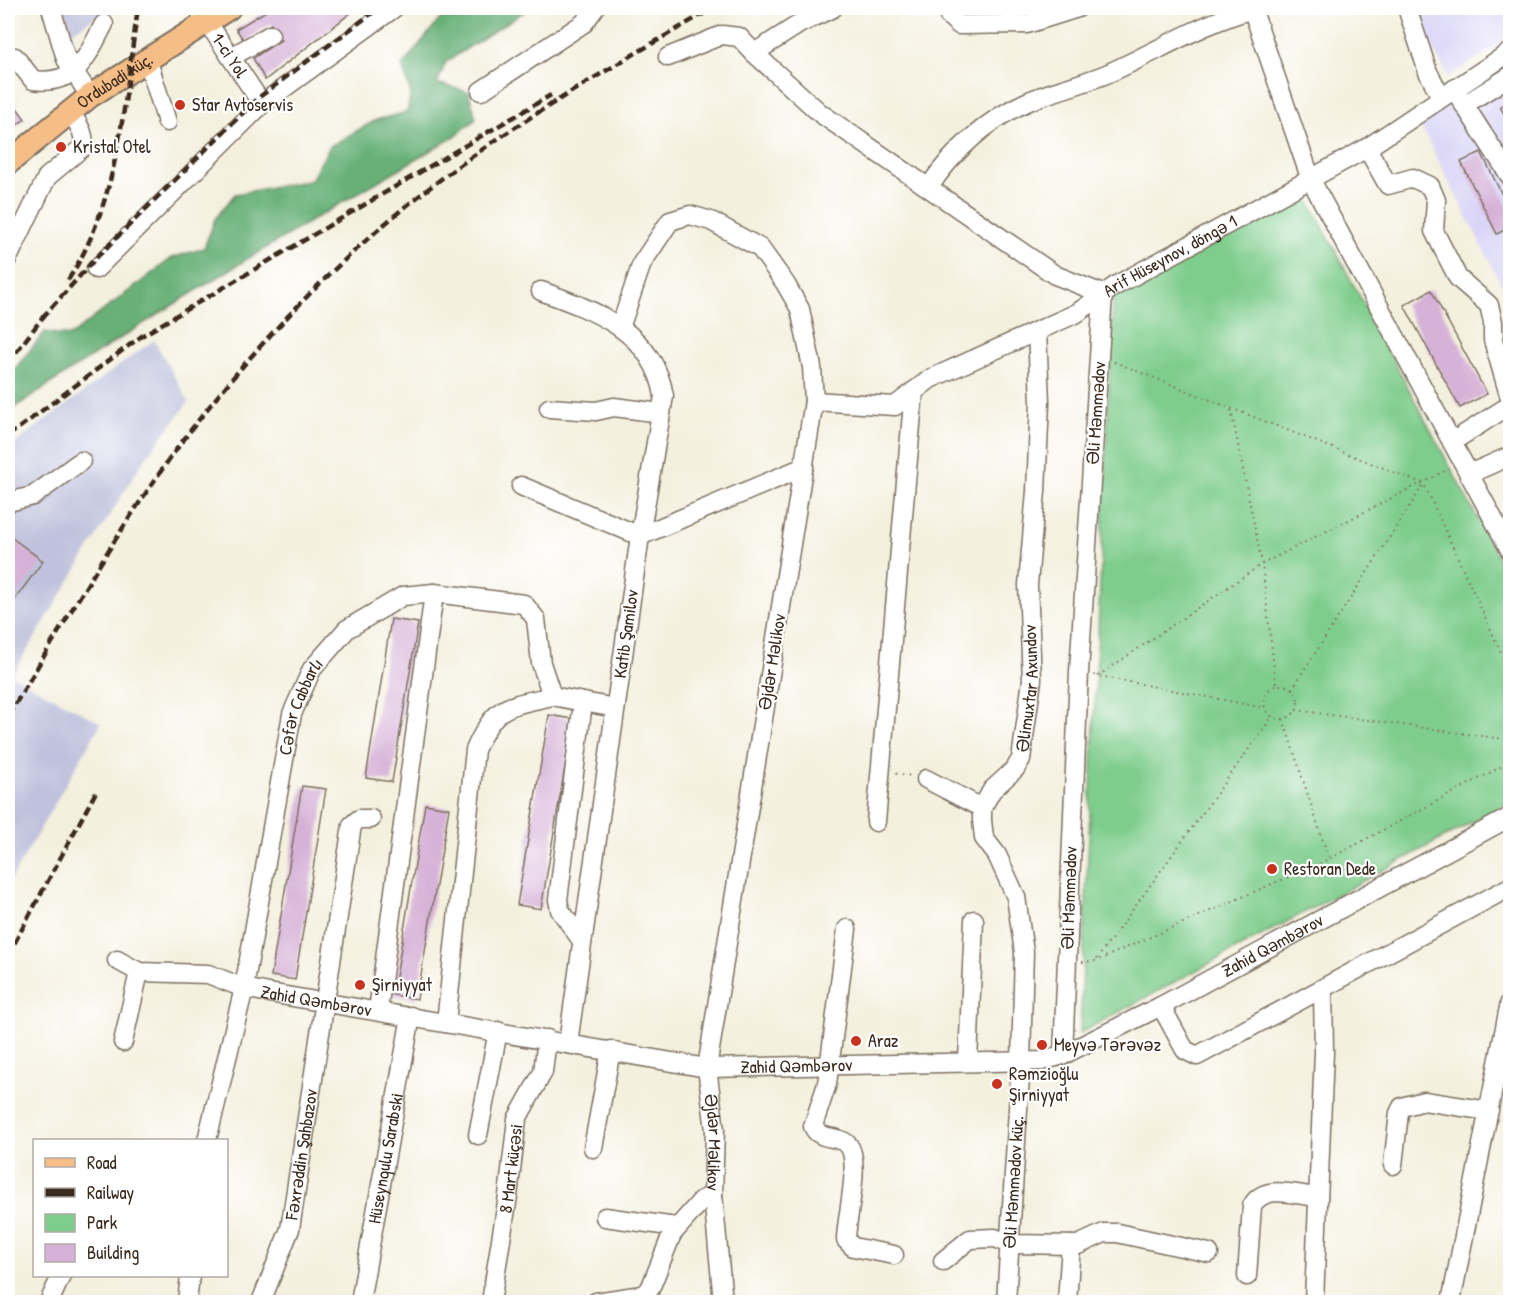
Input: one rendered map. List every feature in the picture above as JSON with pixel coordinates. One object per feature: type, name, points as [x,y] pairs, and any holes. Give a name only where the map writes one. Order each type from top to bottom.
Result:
[{"type":"main road","name":"Ordubadi küç.","points":[[8,163],[70,111],[147,58],[202,14],[229,8]]},
{"type":"street","points":[[51,8],[60,46],[90,96]]},
{"type":"street","points":[[96,269],[262,104],[394,8]]},
{"type":"street","points":[[481,91],[584,23],[595,8]]},
{"type":"street","points":[[754,53],[801,22],[834,8]]},
{"type":"street","points":[[946,8],[959,25],[981,26],[1027,24],[1078,8]]},
{"type":"street","points":[[929,187],[970,140],[1028,101],[1111,72],[1225,17],[1253,8],[1311,180],[1510,550]]},
{"type":"street","points":[[1407,8],[1428,72],[1448,93],[1464,105],[1510,176]]},
{"type":"street","name":"1-ci Yol","points":[[202,14],[262,104]]},
{"type":"street","points":[[15,57],[33,80],[65,77],[74,72],[104,24]]},
{"type":"street","points":[[231,57],[270,35]]},
{"type":"street","points":[[668,57],[722,35],[739,37],[820,113],[1055,275],[1103,294]]},
{"type":"street","name":"Arif Hüseynov, döngə 1","points":[[814,401],[895,406],[930,379],[1077,313],[1103,294],[1367,148],[1510,52]]},
{"type":"street","points":[[147,58],[167,122]]},
{"type":"street","points":[[1464,105],[1510,76]]},
{"type":"street","points":[[8,258],[48,177],[83,147],[82,131],[70,111]]},
{"type":"street","points":[[1367,148],[1388,185],[1413,178],[1430,186],[1436,200],[1434,231],[1458,278],[1488,305],[1493,322],[1493,340],[1510,398]]},
{"type":"street","name":"Əjdər Məlikov","points":[[621,326],[642,263],[670,221],[690,215],[711,220],[760,248],[800,309],[812,367],[814,401],[707,1068],[715,1130],[713,1195],[723,1302]]},
{"type":"street","name":"Katib Şamilov","points":[[541,291],[593,310],[621,326],[661,377],[664,396],[640,536],[568,1043]]},
{"type":"street","name":"Əli Məmmədov","points":[[1062,1055],[1079,672],[1103,294]]},
{"type":"street","name":"Əlimuxtar Axundov","points":[[982,808],[992,790],[1015,769],[1022,759],[1032,680],[1028,585],[1036,491],[1040,402],[1037,331]]},
{"type":"street","points":[[876,822],[914,391]]},
{"type":"street","points":[[1452,442],[1510,405]]},
{"type":"street","points":[[549,408],[596,411],[614,406],[661,413]]},
{"type":"street","points":[[1466,468],[1510,456]]},
{"type":"street","points":[[8,502],[33,496],[81,460]]},
{"type":"street","points":[[521,486],[640,536],[804,467]]},
{"type":"street","points":[[378,1011],[434,593]]},
{"type":"street","name":"Cəfər Cabbarlı","points":[[207,1139],[244,988],[292,714],[312,669],[347,629],[404,596],[434,593],[524,604],[536,619],[541,663],[552,696]]},
{"type":"street","points":[[446,1023],[475,750],[486,726],[506,706],[552,696],[615,708]]},
{"type":"street","points":[[582,941],[560,910],[558,900],[583,702]]},
{"type":"street","points":[[926,779],[982,808],[984,838],[1008,875],[1021,920],[1024,952],[1021,1061]]},
{"type":"street","name":"Zahid Qəmbərov","points":[[139,972],[208,974],[244,988],[707,1068],[1041,1061],[1062,1055],[1161,1006],[1510,818]]},
{"type":"street","name":"Fəxrəddin Şahbazov","points":[[261,1302],[290,1229],[327,1002],[352,825],[359,819],[371,819]]},
{"type":"street","points":[[1161,1006],[1185,1050],[1197,1056],[1510,887]]},
{"type":"street","points":[[968,1062],[974,920]]},
{"type":"street","points":[[847,929],[827,1065],[827,1084],[813,1126],[820,1135],[845,1143],[851,1152],[853,1177],[846,1240],[853,1247],[894,1255]]},
{"type":"street","points":[[117,960],[139,972],[123,1042]]},
{"type":"street","points":[[1314,1302],[1324,1052],[1323,990]]},
{"type":"street","points":[[1451,1302],[1510,1002]]},
{"type":"street","name":"Hüseynqulu Sarabski","points":[[360,1302],[411,1016]]},
{"type":"street","points":[[478,1135],[498,1031]]},
{"type":"street","name":"8 Mart küçəsi","points":[[491,1302],[508,1196],[516,1119],[543,1072],[547,1039]]},
{"type":"street","points":[[594,1148],[611,1050]]},
{"type":"street","name":"Əli Məmmədov küç.","points":[[1006,1302],[1021,1061]]},
{"type":"street","points":[[1393,1165],[1398,1113],[1402,1107],[1424,1101],[1489,1111]]},
{"type":"street","points":[[1247,1276],[1252,1206],[1257,1197],[1266,1191],[1318,1197]]},
{"type":"street","points":[[596,1302],[642,1295],[650,1289],[669,1238],[676,1227],[702,1200],[713,1195]]},
{"type":"street","points":[[605,1217],[676,1227]]},
{"type":"street","points":[[943,1261],[970,1239],[995,1238],[1010,1244],[1071,1245],[1083,1244],[1104,1233],[1117,1233],[1209,1253]]},
{"type":"street","points":[[1067,1302],[1071,1245]]},
{"type":"street","points":[[49,1302],[60,1277]]},
{"type":"street","points":[[187,1302],[190,1277]]},
{"type":"path","points":[[1099,356],[1424,484],[1510,672]]},
{"type":"path","points":[[1231,409],[1262,564],[1276,685]]},
{"type":"path","points":[[1264,708],[1266,692],[1276,685],[1292,689],[1298,698],[1296,710],[1283,719],[1272,717],[1264,708],[1098,676],[1262,564],[1424,484],[1466,468]]},
{"type":"path","points":[[1292,689],[1424,484]]},
{"type":"path","points":[[1296,710],[1510,740]]},
{"type":"path","points":[[1272,717],[1096,961],[1329,859],[1510,762]]},
{"type":"path","points":[[1283,719],[1329,859]]},
{"type":"path","points":[[881,770],[926,779]]},
{"type":"shaded area","points":[[63,8],[109,8],[70,33]]},
{"type":"shaded area","points":[[1418,8],[1510,8],[1510,37],[1448,77],[1425,33]]},
{"type":"shaded area","points":[[1510,64],[1510,301],[1419,123]]},
{"type":"shaded area","points":[[154,340],[189,402],[143,461],[12,675],[101,723],[8,885],[8,448]]},
{"type":"green space","points":[[458,8],[523,8],[525,11],[446,62],[437,83],[469,92],[476,119],[454,137],[228,271],[117,340],[8,412],[8,377],[45,332],[70,336],[172,258],[204,248],[215,219],[235,194],[311,180],[330,146],[376,120],[407,112],[411,93],[402,66],[440,19]]},
{"type":"green space","points":[[1306,195],[1510,580],[1510,802],[1080,1033],[1113,297]]},
{"type":"building","points":[[271,8],[357,8],[265,80],[253,58],[281,40],[271,24],[245,42],[236,29]]},
{"type":"building","points":[[1510,100],[1510,123],[1500,107]]},
{"type":"building","points":[[12,101],[25,119],[8,131],[8,105]]},
{"type":"building","points":[[1481,152],[1510,211],[1510,227],[1497,234],[1461,162]]},
{"type":"building","points":[[1431,290],[1487,394],[1460,408],[1404,305]]},
{"type":"building","points":[[8,535],[43,561],[8,609]]},
{"type":"building","points":[[391,619],[418,623],[392,782],[366,778]]},
{"type":"building","points":[[549,715],[573,719],[541,909],[517,905]]},
{"type":"building","points":[[302,786],[326,789],[295,980],[271,976]]},
{"type":"building","points":[[425,804],[449,808],[417,999],[393,995]]},
{"type":"railway","points":[[68,280],[99,217],[109,183],[123,113],[138,8]]},
{"type":"railway","points":[[42,318],[96,258],[258,98],[379,8]]},
{"type":"railway","points":[[8,716],[106,555],[168,461],[235,375],[284,320],[362,244],[444,177],[531,117],[713,8]]},
{"type":"railway","points":[[8,436],[143,335],[551,95]]},
{"type":"railway","points":[[8,363],[46,313]]},
{"type":"railway","points":[[8,955],[97,790]]},
{"type":"place","name":"Star Avtoservis","points":[[180,105]]},
{"type":"place","name":"Kristal Otel","points":[[61,147]]},
{"type":"place","name":"Restoran Dede","points":[[1272,869]]},
{"type":"place","name":"Şirniyyat","points":[[360,985]]},
{"type":"place","name":"Araz","points":[[856,1041]]},
{"type":"place","name":"Meyvə Tərəvəz","points":[[1042,1045]]},
{"type":"place","name":"Rəmzioğlu Şirniyyat","points":[[997,1084]]}]
